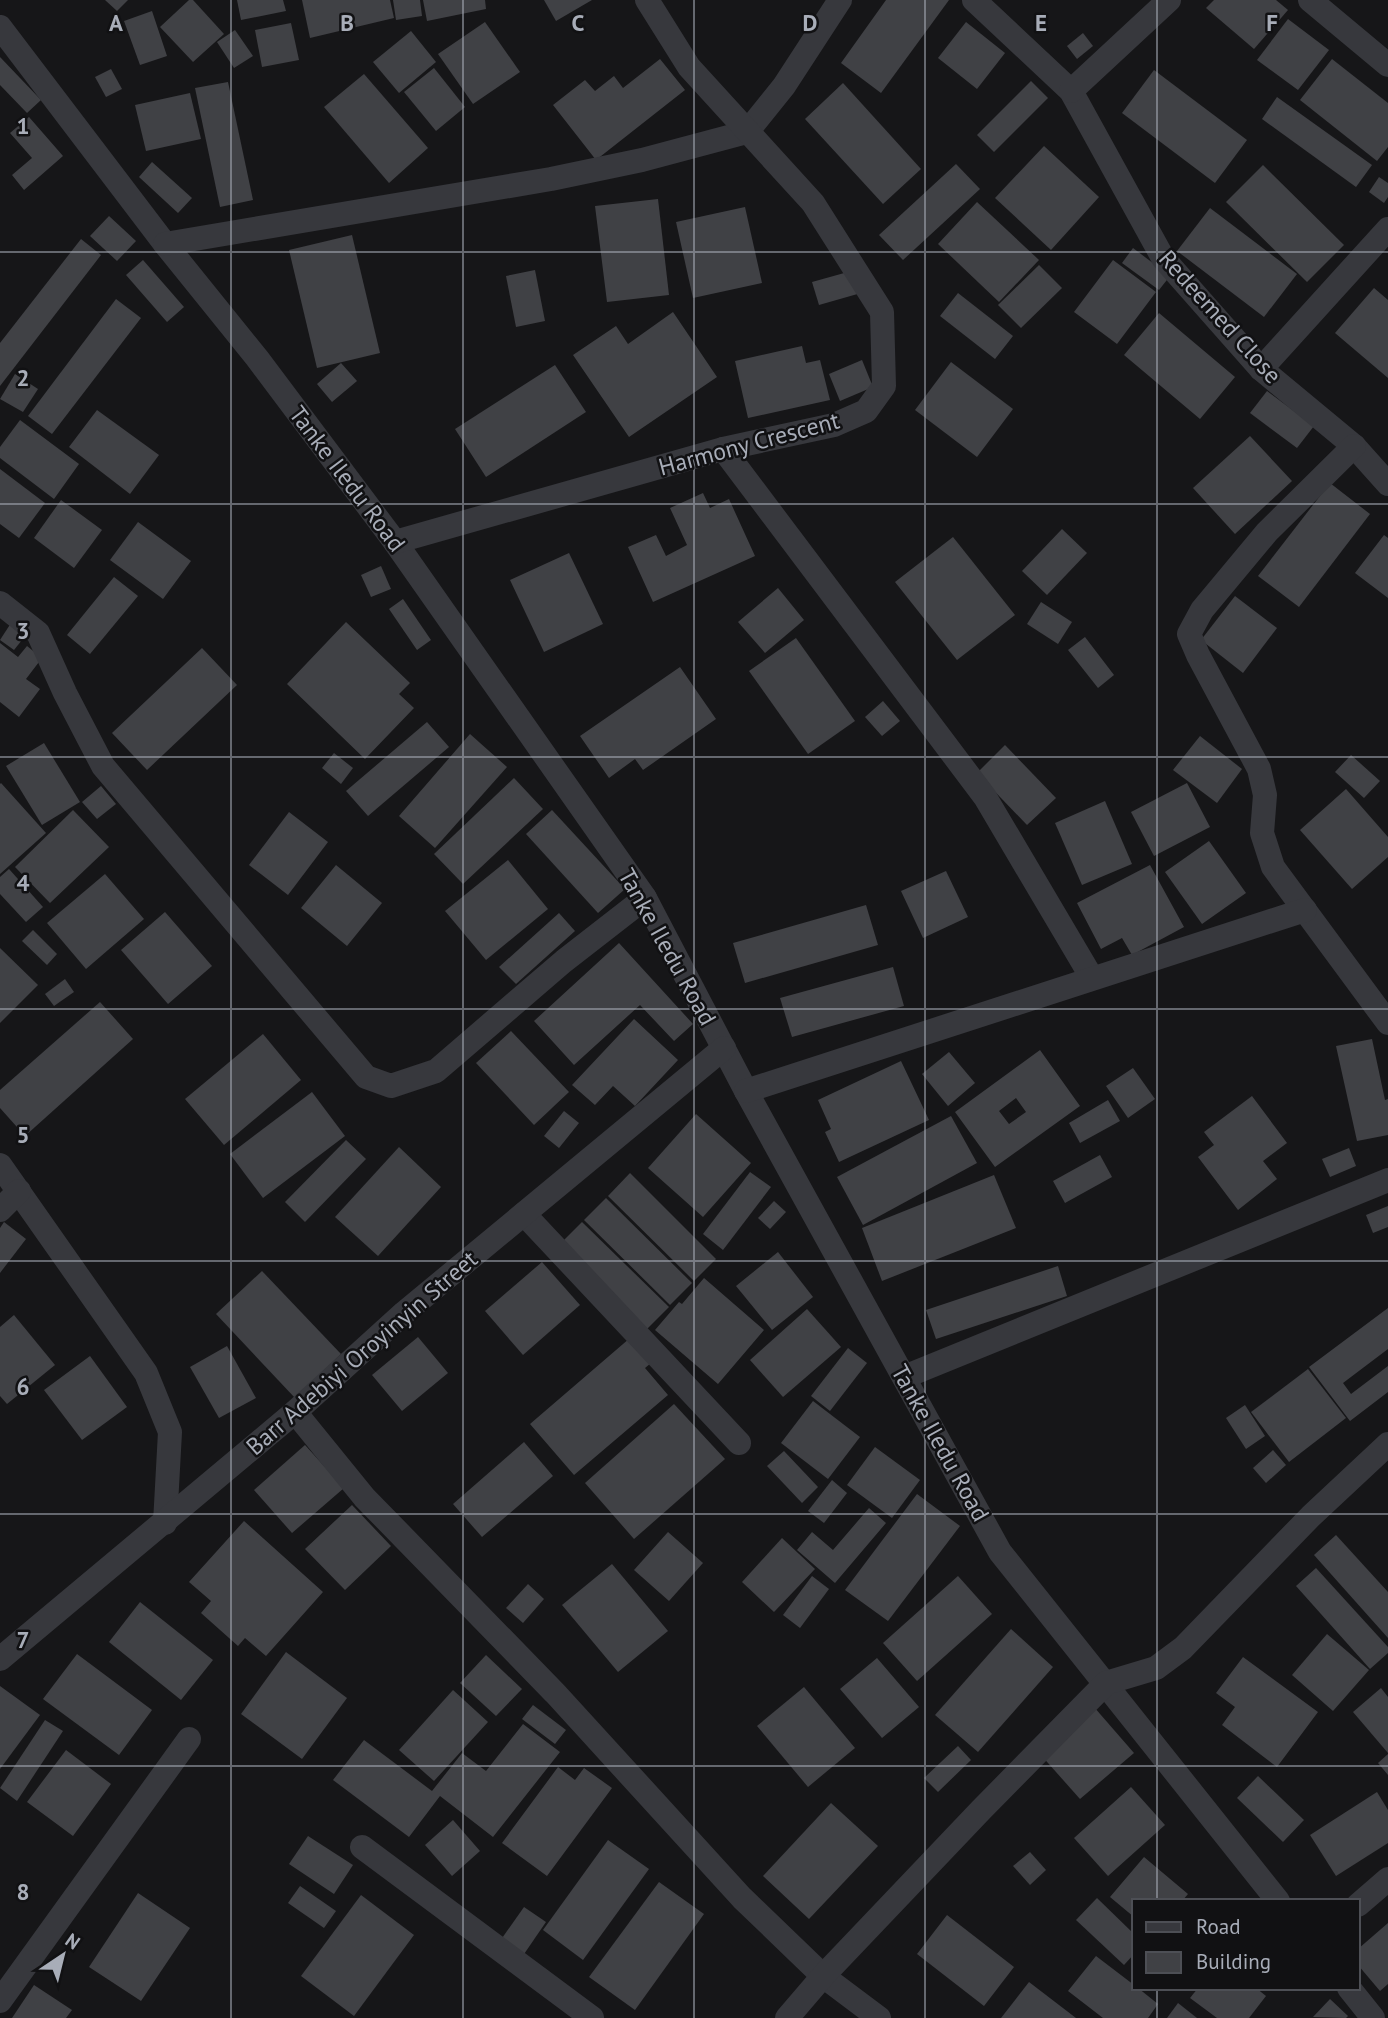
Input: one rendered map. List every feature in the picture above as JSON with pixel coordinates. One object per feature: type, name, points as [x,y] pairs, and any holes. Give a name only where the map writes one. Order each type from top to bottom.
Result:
[{"type":"street","name":"Harmony Crescent","points":[[396,542],[723,449],[834,425],[866,411],[884,386],[882,312],[813,203],[689,66],[647,0]]},
{"type":"street","points":[[165,244],[551,179],[642,160],[747,132],[784,86],[840,0]]},
{"type":"street","name":"Redeemed Close","points":[[974,0],[1071,91],[1163,258],[1261,369],[1354,446],[1388,484]]},
{"type":"street","points":[[1071,91],[1169,0]]},
{"type":"street","points":[[1310,0],[1388,65]]},
{"type":"street","name":"Tanke Iledu Road","points":[[0,27],[396,542],[645,898],[746,1091],[1000,1552],[1276,1899]]},
{"type":"street","points":[[1261,369],[1388,229]]},
{"type":"street","points":[[1354,446],[1267,533],[1202,610],[1189,635],[1259,769],[1265,794],[1262,833],[1273,867],[1388,1023]]},
{"type":"street","points":[[723,449],[985,797],[1093,978]]},
{"type":"street","points":[[0,603],[38,633],[65,694],[103,766],[366,1077],[391,1086],[436,1071],[564,961],[645,898]]},
{"type":"street","points":[[746,1091],[1305,910]]},
{"type":"street","name":"Barr Adebiyi Oroyinyin Street","points":[[0,1659],[295,1412],[404,1313],[724,1048]]},
{"type":"street","points":[[0,1165],[146,1373],[170,1433],[165,1523]]},
{"type":"street","points":[[904,1377],[1388,1180]]},
{"type":"street","points":[[0,1210],[19,1191]]},
{"type":"street","points":[[524,1214],[739,1443]]},
{"type":"street","points":[[295,1412],[364,1497],[555,1693],[742,1898],[823,1976],[878,2018]]},
{"type":"street","points":[[787,2018],[823,1976],[1106,1683],[1156,1668],[1183,1648],[1311,1516],[1388,1444]]},
{"type":"street","points":[[0,2001],[189,1739]]},
{"type":"street","points":[[362,1847],[592,2018]]},
{"type":"street","points":[[1360,1903],[1388,1879]]},
{"type":"street","points":[[1351,1990],[1373,2018]]},
{"type":"building","points":[[105,0],[128,0],[117,11]]},
{"type":"building","points":[[189,0],[193,0],[224,34],[193,62],[160,27]]},
{"type":"building","points":[[237,0],[283,0],[286,11],[241,20]]},
{"type":"building","points":[[302,0],[390,0],[394,18],[310,38]]},
{"type":"building","points":[[393,0],[420,0],[422,16],[396,20]]},
{"type":"building","points":[[423,0],[485,0],[486,9],[427,21]]},
{"type":"building","points":[[544,0],[592,0],[556,21]]},
{"type":"building","points":[[886,0],[949,0],[881,93],[841,63]]},
{"type":"building","points":[[1214,0],[1276,0],[1288,10],[1254,49],[1206,8]]},
{"type":"building","points":[[152,11],[167,56],[140,65],[124,21]]},
{"type":"building","points":[[1288,19],[1329,50],[1298,90],[1257,60]]},
{"type":"building","points":[[485,22],[520,72],[473,104],[438,54]]},
{"type":"building","points":[[966,22],[1005,53],[977,89],[938,58]]},
{"type":"building","points":[[291,23],[299,60],[262,67],[255,30]]},
{"type":"building","points":[[235,30],[253,56],[234,68],[217,42]]},
{"type":"building","points":[[411,31],[436,62],[399,93],[373,62]]},
{"type":"building","points":[[1083,33],[1093,46],[1077,59],[1067,46]]},
{"type":"building","points":[[0,57],[41,100],[27,113],[0,85]]},
{"type":"building","points":[[660,59],[685,90],[596,160],[553,105],[585,80],[595,91],[614,76],[623,88]]},
{"type":"building","points":[[1332,59],[1388,103],[1388,147],[1377,161],[1300,100]]},
{"type":"building","points":[[434,68],[465,107],[436,131],[404,92]]},
{"type":"building","points":[[111,69],[122,89],[106,97],[95,77]]},
{"type":"building","points":[[1154,70],[1247,140],[1215,183],[1122,113]]},
{"type":"building","points":[[364,74],[428,148],[389,183],[324,107]]},
{"type":"building","points":[[1031,81],[1048,98],[994,152],[977,135]]},
{"type":"building","points":[[228,82],[253,200],[220,207],[195,88]]},
{"type":"building","points":[[843,83],[921,169],[883,204],[805,119]]},
{"type":"building","points":[[190,93],[201,139],[146,151],[135,105]]},
{"type":"building","points":[[1277,97],[1372,165],[1356,187],[1262,119]]},
{"type":"building","points":[[29,117],[63,156],[24,190],[12,175],[32,158],[10,133]]},
{"type":"building","points":[[1044,146],[1099,197],[1051,250],[995,198]]},
{"type":"building","points":[[152,162],[192,198],[178,213],[139,177]]},
{"type":"building","points":[[956,164],[980,189],[903,260],[879,235]]},
{"type":"building","points":[[1263,165],[1344,245],[1307,282],[1226,202]]},
{"type":"building","points":[[1379,177],[1388,183],[1388,197],[1384,203],[1369,192]]},
{"type":"building","points":[[658,199],[669,295],[607,302],[595,206]]},
{"type":"building","points":[[977,202],[1039,260],[999,302],[938,244]]},
{"type":"building","points":[[745,207],[762,283],[693,298],[676,222]]},
{"type":"building","points":[[1210,208],[1297,274],[1264,317],[1177,251]]},
{"type":"building","points":[[109,216],[136,241],[117,261],[90,236]]},
{"type":"building","points":[[352,235],[380,353],[317,368],[289,250]]},
{"type":"building","points":[[81,239],[101,255],[0,386],[0,343]]},
{"type":"building","points":[[1133,248],[1170,276],[1159,290],[1122,263]]},
{"type":"building","points":[[143,260],[184,307],[167,322],[126,275]]},
{"type":"building","points":[[1113,260],[1156,292],[1117,344],[1074,312]]},
{"type":"building","points":[[1039,265],[1062,288],[1021,328],[998,305]]},
{"type":"building","points":[[535,270],[545,321],[516,327],[506,276]]},
{"type":"building","points":[[855,270],[861,293],[819,305],[812,282]]},
{"type":"building","points":[[1374,288],[1388,300],[1388,378],[1335,333]]},
{"type":"building","points":[[958,293],[1013,336],[995,359],[940,316]]},
{"type":"building","points":[[116,299],[141,318],[52,434],[28,416]]},
{"type":"building","points":[[673,312],[717,377],[629,437],[573,355],[616,326],[628,344]]},
{"type":"building","points":[[1159,313],[1235,377],[1200,419],[1124,355]]},
{"type":"building","points":[[802,346],[806,363],[820,360],[830,400],[748,418],[735,361]]},
{"type":"building","points":[[862,360],[873,387],[840,401],[829,374]]},
{"type":"building","points":[[951,362],[1013,409],[977,457],[915,410]]},
{"type":"building","points":[[341,363],[357,381],[332,402],[317,384]]},
{"type":"building","points":[[555,365],[586,412],[486,477],[455,429]]},
{"type":"building","points":[[15,374],[38,389],[23,412],[0,399]]},
{"type":"building","points":[[1267,391],[1314,426],[1297,448],[1250,413]]},
{"type":"building","points":[[97,410],[159,455],[130,494],[69,447]]},
{"type":"building","points":[[20,420],[79,464],[54,499],[0,458],[0,447]]},
{"type":"building","points":[[1250,436],[1292,481],[1235,534],[1193,488]]},
{"type":"building","points":[[0,469],[45,503],[19,538],[0,524]]},
{"type":"building","points":[[1330,483],[1370,514],[1299,607],[1258,576]]},
{"type":"building","points":[[703,493],[710,508],[729,499],[755,556],[653,602],[628,547],[656,535],[666,556],[687,545],[670,508]]},
{"type":"building","points":[[61,500],[102,530],[74,568],[34,538]]},
{"type":"building","points":[[138,522],[191,561],[163,599],[110,560]]},
{"type":"building","points":[[1062,529],[1087,553],[1047,595],[1022,571]]},
{"type":"building","points":[[1384,535],[1388,538],[1388,598],[1355,573]]},
{"type":"building","points":[[953,537],[1015,615],[957,660],[895,582]]},
{"type":"building","points":[[569,553],[603,624],[544,652],[510,580]]},
{"type":"building","points":[[381,566],[391,589],[371,597],[361,575]]},
{"type":"building","points":[[114,577],[138,596],[90,654],[67,635]]},
{"type":"building","points":[[778,588],[804,620],[765,653],[738,622]]},
{"type":"building","points":[[1235,596],[1277,628],[1243,673],[1201,640]]},
{"type":"building","points":[[403,599],[431,640],[417,650],[389,609]]},
{"type":"building","points":[[1041,602],[1072,622],[1058,644],[1027,624]]},
{"type":"building","points":[[346,622],[410,683],[399,694],[414,708],[365,759],[287,684]]},
{"type":"building","points":[[11,623],[26,635],[14,650],[0,640]]},
{"type":"building","points":[[1085,637],[1114,675],[1098,688],[1068,650]]},
{"type":"building","points":[[796,638],[855,721],[808,754],[749,671]]},
{"type":"building","points":[[0,643],[18,657],[27,646],[42,658],[26,679],[40,689],[19,717],[0,702]]},
{"type":"building","points":[[202,648],[237,685],[147,770],[112,733]]},
{"type":"building","points":[[680,667],[716,719],[643,770],[635,759],[609,778],[580,736]]},
{"type":"building","points":[[883,701],[900,721],[882,736],[865,717]]},
{"type":"building","points":[[427,722],[449,747],[368,816],[346,791]]},
{"type":"building","points":[[470,734],[507,767],[435,848],[399,816]]},
{"type":"building","points":[[1200,736],[1242,769],[1217,803],[1173,770]]},
{"type":"building","points":[[44,743],[80,802],[42,825],[6,766]]},
{"type":"building","points":[[1005,745],[1056,798],[1027,825],[977,773]]},
{"type":"building","points":[[334,753],[353,768],[341,784],[322,768]]},
{"type":"building","points":[[1351,755],[1380,781],[1364,798],[1335,772]]},
{"type":"building","points":[[514,778],[543,809],[463,884],[434,854]]},
{"type":"building","points":[[1187,783],[1210,827],[1154,856],[1131,812]]},
{"type":"building","points":[[0,784],[46,833],[0,874]]},
{"type":"building","points":[[101,786],[116,804],[97,819],[82,802]]},
{"type":"building","points":[[1346,789],[1388,837],[1388,857],[1352,889],[1300,830]]},
{"type":"building","points":[[1105,801],[1132,864],[1082,885],[1055,823]]},
{"type":"building","points":[[73,810],[109,847],[50,903],[15,867]]},
{"type":"building","points":[[552,810],[625,889],[598,913],[526,834]]},
{"type":"building","points":[[289,812],[328,842],[288,895],[249,865]]},
{"type":"building","points":[[1209,841],[1246,893],[1202,924],[1165,872]]},
{"type":"building","points":[[508,860],[548,909],[486,960],[445,911]]},
{"type":"building","points":[[336,865],[382,903],[347,946],[301,908]]},
{"type":"building","points":[[1150,865],[1184,927],[1132,955],[1122,938],[1101,949],[1077,903]]},
{"type":"building","points":[[9,869],[43,907],[26,922],[0,894],[0,877]]},
{"type":"building","points":[[946,871],[968,917],[923,938],[901,891]]},
{"type":"building","points":[[105,874],[144,919],[86,969],[47,923]]},
{"type":"building","points":[[866,905],[878,945],[745,983],[733,943]]},
{"type":"building","points":[[165,912],[212,966],[168,1004],[121,950]]},
{"type":"building","points":[[559,913],[575,931],[516,984],[499,967]]},
{"type":"building","points":[[33,930],[57,954],[47,965],[22,941]]},
{"type":"building","points":[[619,943],[693,1024],[674,1041],[640,1005],[574,1065],[534,1021]]},
{"type":"building","points":[[0,948],[38,985],[0,1023]]},
{"type":"building","points":[[893,967],[904,1006],[792,1037],[780,998]]},
{"type":"building","points":[[65,979],[74,992],[54,1006],[45,994]]},
{"type":"building","points":[[100,1002],[133,1039],[25,1136],[0,1108],[0,1090]]},
{"type":"building","points":[[634,1019],[678,1060],[635,1106],[613,1086],[595,1105],[572,1085]]},
{"type":"building","points":[[511,1031],[569,1092],[534,1125],[476,1063]]},
{"type":"building","points":[[263,1034],[301,1080],[224,1145],[185,1099]]},
{"type":"building","points":[[1372,1039],[1385,1100],[1388,1099],[1388,1135],[1357,1141],[1336,1046]]},
{"type":"building","points":[[1040,1050],[1080,1106],[995,1167],[955,1112]],"holes":[[[1016,1098],[1026,1112],[1009,1124],[999,1111]]]},
{"type":"building","points":[[949,1052],[975,1083],[948,1106],[922,1074]]},
{"type":"building","points":[[901,1061],[929,1120],[839,1162],[825,1132],[831,1129],[818,1100]]},
{"type":"building","points":[[1133,1068],[1155,1099],[1128,1118],[1106,1086]]},
{"type":"building","points":[[312,1092],[345,1136],[263,1198],[230,1154]]},
{"type":"building","points":[[1252,1096],[1287,1143],[1263,1161],[1277,1179],[1238,1210],[1198,1157],[1214,1145],[1204,1132]]},
{"type":"building","points":[[1108,1100],[1120,1121],[1080,1143],[1069,1123]]},
{"type":"building","points":[[564,1111],[579,1123],[559,1148],[544,1136]]},
{"type":"building","points":[[696,1114],[751,1163],[703,1217],[648,1168]]},
{"type":"building","points":[[951,1116],[977,1163],[863,1225],[837,1177]]},
{"type":"building","points":[[346,1140],[366,1159],[305,1222],[285,1202]]},
{"type":"building","points":[[399,1147],[441,1187],[378,1256],[335,1217]]},
{"type":"building","points":[[1349,1148],[1356,1166],[1330,1177],[1322,1159]]},
{"type":"building","points":[[1100,1155],[1112,1177],[1065,1203],[1053,1181]]},
{"type":"building","points":[[750,1172],[771,1187],[723,1250],[703,1234]]},
{"type":"building","points":[[630,1173],[716,1259],[694,1281],[608,1196]]},
{"type":"building","points":[[994,1175],[1016,1228],[882,1281],[862,1228]]},
{"type":"building","points":[[606,1198],[692,1283],[670,1305],[584,1220]]},
{"type":"building","points":[[774,1201],[786,1212],[770,1229],[758,1218]]},
{"type":"building","points":[[1388,1206],[1388,1227],[1373,1233],[1366,1215]]},
{"type":"building","points":[[4,1222],[26,1239],[0,1273],[0,1228]]},
{"type":"building","points":[[582,1222],[669,1307],[646,1330],[560,1244]]},
{"type":"building","points":[[778,1252],[813,1297],[772,1330],[736,1286]]},
{"type":"building","points":[[542,1262],[580,1305],[523,1355],[485,1311]]},
{"type":"building","points":[[1058,1266],[1067,1296],[936,1339],[926,1310]]},
{"type":"building","points":[[262,1271],[341,1354],[295,1398],[216,1314]]},
{"type":"building","points":[[704,1278],[764,1330],[718,1384],[655,1330]]},
{"type":"building","points":[[1388,1308],[1388,1349],[1343,1383],[1351,1394],[1388,1366],[1388,1392],[1350,1421],[1309,1367]]},
{"type":"building","points":[[807,1309],[841,1347],[783,1397],[750,1360]]},
{"type":"building","points":[[14,1315],[55,1365],[7,1404],[0,1396],[0,1327]]},
{"type":"building","points":[[418,1337],[448,1373],[402,1411],[372,1375]]},
{"type":"building","points":[[630,1338],[651,1363],[645,1368],[668,1395],[574,1475],[530,1424]]},
{"type":"building","points":[[227,1346],[256,1398],[219,1418],[190,1367]]},
{"type":"building","points":[[848,1348],[867,1363],[830,1411],[811,1396]]},
{"type":"building","points":[[90,1356],[127,1407],[82,1440],[44,1390]]},
{"type":"building","points":[[1308,1369],[1346,1418],[1289,1462],[1251,1412]]},
{"type":"building","points":[[813,1401],[860,1437],[828,1479],[781,1443]]},
{"type":"building","points":[[674,1404],[725,1459],[634,1539],[585,1483]]},
{"type":"building","points":[[1245,1405],[1265,1436],[1246,1449],[1226,1418]]},
{"type":"building","points":[[524,1442],[553,1476],[482,1537],[453,1504]]},
{"type":"building","points":[[305,1445],[344,1488],[292,1533],[254,1490]]},
{"type":"building","points":[[875,1447],[920,1480],[892,1518],[847,1485]]},
{"type":"building","points":[[1273,1450],[1286,1465],[1266,1483],[1253,1468]]},
{"type":"building","points":[[784,1451],[818,1487],[802,1503],[767,1466]]},
{"type":"building","points":[[832,1480],[847,1493],[824,1523],[808,1511]]},
{"type":"building","points":[[917,1494],[960,1526],[888,1621],[845,1590]]},
{"type":"building","points":[[352,1505],[391,1546],[345,1590],[305,1549]]},
{"type":"building","points":[[869,1508],[886,1523],[835,1583],[797,1550],[812,1532],[833,1550]]},
{"type":"building","points":[[244,1521],[323,1592],[266,1656],[245,1638],[238,1646],[201,1613],[211,1601],[189,1582]]},
{"type":"building","points":[[668,1532],[703,1563],[669,1601],[634,1570]]},
{"type":"building","points":[[1336,1535],[1388,1592],[1388,1638],[1314,1555]]},
{"type":"building","points":[[782,1538],[815,1569],[774,1612],[742,1582]]},
{"type":"building","points":[[612,1564],[668,1631],[618,1672],[562,1605]]},
{"type":"building","points":[[1316,1568],[1388,1647],[1388,1653],[1370,1669],[1296,1586]]},
{"type":"building","points":[[812,1576],[829,1589],[800,1628],[783,1615]]},
{"type":"building","points":[[958,1576],[992,1614],[917,1681],[883,1643]]},
{"type":"building","points":[[528,1584],[544,1599],[523,1623],[506,1608]]},
{"type":"building","points":[[140,1602],[213,1660],[181,1700],[109,1642]]},
{"type":"building","points":[[1011,1629],[1053,1667],[978,1752],[935,1715]]},
{"type":"building","points":[[1327,1634],[1369,1670],[1333,1711],[1292,1675]]},
{"type":"building","points":[[286,1652],[347,1698],[302,1759],[241,1714]]},
{"type":"building","points":[[77,1654],[152,1710],[119,1755],[43,1699]]},
{"type":"building","points":[[486,1655],[522,1689],[496,1716],[460,1683]]},
{"type":"building","points":[[1243,1657],[1318,1712],[1277,1767],[1222,1725],[1235,1707],[1216,1693]]},
{"type":"building","points":[[877,1658],[919,1707],[882,1738],[840,1689]]},
{"type":"building","points":[[0,1686],[40,1715],[0,1769]]},
{"type":"building","points":[[804,1687],[855,1748],[808,1787],[757,1726]]},
{"type":"building","points":[[1381,1688],[1388,1697],[1388,1753],[1353,1712]]},
{"type":"building","points":[[453,1690],[488,1722],[434,1781],[399,1750]]},
{"type":"building","points":[[533,1705],[566,1730],[555,1744],[522,1719]]},
{"type":"building","points":[[1094,1707],[1134,1753],[1080,1799],[1040,1754]]},
{"type":"building","points":[[45,1720],[63,1731],[17,1801],[0,1788]]},
{"type":"building","points":[[523,1724],[560,1752],[493,1837],[440,1796],[409,1837],[333,1780],[364,1740],[432,1791],[462,1753],[486,1771]]},
{"type":"building","points":[[958,1746],[971,1760],[938,1792],[924,1778]]},
{"type":"building","points":[[66,1750],[111,1784],[73,1836],[27,1802]]},
{"type":"building","points":[[1388,1754],[1388,1775],[1378,1763]]},
{"type":"building","points":[[558,1767],[575,1780],[584,1768],[612,1788],[547,1876],[502,1843]]},
{"type":"building","points":[[1258,1776],[1304,1820],[1283,1842],[1237,1798]]},
{"type":"building","points":[[1131,1787],[1165,1825],[1108,1876],[1074,1838]]},
{"type":"building","points":[[1377,1792],[1388,1810],[1388,1843],[1336,1876],[1310,1835]]},
{"type":"building","points":[[831,1803],[878,1846],[809,1919],[763,1876]]},
{"type":"building","points":[[453,1820],[480,1851],[452,1876],[425,1845]]},
{"type":"building","points":[[308,1836],[353,1865],[334,1894],[289,1864]]},
{"type":"building","points":[[608,1840],[649,1869],[583,1960],[543,1930]]},
{"type":"building","points":[[1030,1852],[1046,1870],[1030,1885],[1013,1866]]},
{"type":"building","points":[[1144,1857],[1188,1894],[1184,1899],[1132,1899],[1132,1915],[1110,1897]]},
{"type":"building","points":[[659,1882],[704,1914],[635,2010],[589,1977]]},
{"type":"building","points":[[300,1886],[336,1911],[324,1928],[288,1903]]},
{"type":"building","points":[[138,1893],[190,1928],[141,2001],[89,1967]]},
{"type":"building","points":[[361,1895],[414,1935],[354,2016],[301,1976]]},
{"type":"building","points":[[1097,1898],[1132,1932],[1132,1956],[1124,1965],[1076,1920]]},
{"type":"building","points":[[524,1907],[546,1922],[522,1957],[500,1941]]},
{"type":"building","points":[[947,1915],[1014,1967],[984,2006],[917,1954]]},
{"type":"building","points":[[1388,1923],[1388,1984],[1380,1991],[1360,1967],[1360,1947]]},
{"type":"building","points":[[1096,1956],[1132,1983],[1132,1990],[1140,1990],[1158,2004],[1148,2018],[1103,2018],[1068,1991]]},
{"type":"building","points":[[1029,1982],[1076,2018],[1001,2018]]},
{"type":"building","points":[[34,1985],[72,2010],[66,2018],[12,2018]]},
{"type":"building","points":[[1196,1990],[1258,1990],[1266,1996],[1249,2018],[1217,2018],[1190,1998]]},
{"type":"building","points":[[1330,1999],[1348,2016],[1346,2018],[1313,2017]]},
{"type":"building","points":[[1178,2003],[1197,2018],[1167,2018]]}]
